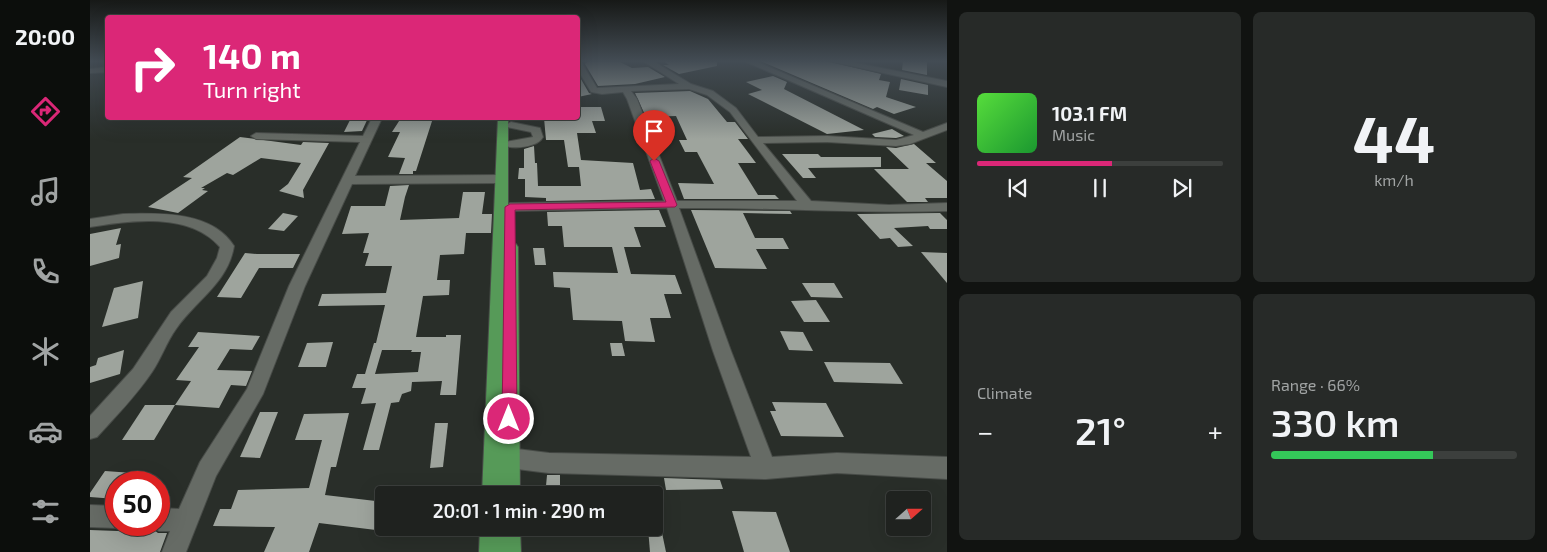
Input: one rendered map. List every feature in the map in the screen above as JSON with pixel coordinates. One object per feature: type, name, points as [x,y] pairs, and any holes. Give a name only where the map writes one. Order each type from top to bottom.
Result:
[{"type":"main road","points":[[508,120],[510,207],[509,486]]},
{"type":"main road","points":[[492,486],[501,256],[501,179],[508,120]]},
{"type":"main road","points":[[491,552],[492,536]]},
{"type":"main road","points":[[509,536],[509,552]]},
{"type":"street","points":[[592,87],[594,90],[602,91],[674,87]]},
{"type":"street","points":[[692,87],[710,93],[728,105],[807,205]]},
{"type":"street","points":[[809,87],[922,135]]},
{"type":"street","points":[[625,89],[636,109],[672,205],[722,351],[766,468]]},
{"type":"street","points":[[174,552],[185,521],[208,469],[254,394],[297,286],[376,120]]},
{"type":"street","points":[[508,120],[536,130],[538,137],[536,141],[509,144]]},
{"type":"street","points":[[755,140],[827,139],[896,143],[906,142],[947,126]]},
{"type":"street","points":[[256,136],[367,139]]},
{"type":"street","points":[[348,180],[501,179]]},
{"type":"street","points":[[510,207],[672,205],[807,205],[889,209],[930,206],[947,207]]},
{"type":"street","points":[[930,206],[947,215]]},
{"type":"street","points":[[90,224],[124,217],[166,219],[211,230],[222,238],[227,246],[222,266],[213,279],[169,326],[144,369],[90,430]]},
{"type":"street","points":[[509,458],[549,463],[766,468],[837,463],[947,468]]},
{"type":"street","points":[[90,516],[105,517]]},
{"type":"street","points":[[170,520],[185,521]]},
{"type":"building","points":[[580,87],[585,87],[589,93],[592,94],[580,97]]},
{"type":"building","points":[[756,87],[785,87],[784,89],[864,130],[827,134],[748,94],[762,90]]},
{"type":"building","points":[[821,87],[889,87],[886,97],[916,107],[894,114],[877,107],[873,109]]},
{"type":"building","points":[[900,87],[928,87],[928,95],[899,90]]},
{"type":"building","points":[[690,91],[708,99],[727,122],[735,122],[748,139],[738,139],[756,163],[738,163],[758,195],[775,195],[779,199],[684,199],[678,183],[714,184],[697,152],[685,152],[679,140],[687,140],[676,116],[646,117],[635,93]]},
{"type":"building","points":[[580,107],[601,107],[605,121],[592,121],[596,133],[577,133],[581,160],[633,163],[640,190],[651,189],[655,199],[546,201],[546,198],[525,197],[525,179],[518,179],[519,168],[524,168],[524,149],[534,146],[538,186],[581,186],[579,167],[568,167],[564,140],[546,140],[544,120],[580,120]]},
{"type":"building","points":[[350,120],[367,120],[362,131],[344,132]]},
{"type":"building","points":[[400,120],[432,120],[416,171],[413,171],[413,174],[399,174],[405,158],[388,157],[400,132],[392,132]]},
{"type":"building","points":[[892,129],[904,136],[896,138],[875,137],[872,134]]},
{"type":"building","points":[[240,137],[301,145],[303,142],[329,143],[303,190],[304,198],[279,191],[288,184],[301,163],[261,158],[233,175],[227,173],[201,188],[205,188],[202,190],[208,191],[178,213],[148,207],[192,178],[183,177]]},
{"type":"building","points":[[914,144],[936,163],[926,163],[947,181],[947,198],[925,198],[928,202],[907,202],[874,169],[909,169],[886,147],[896,148]]},
{"type":"building","points":[[782,154],[818,154],[821,157],[881,157],[881,167],[808,168],[816,178],[803,178]]},
{"type":"building","points":[[409,185],[400,220],[459,218],[463,192],[485,192],[482,214],[492,214],[491,233],[466,233],[464,254],[440,255],[437,280],[450,280],[449,295],[423,296],[416,337],[461,335],[456,395],[440,395],[442,381],[412,382],[411,391],[402,394],[399,402],[391,403],[379,450],[363,450],[376,403],[361,404],[366,388],[352,388],[357,374],[365,374],[374,343],[376,343],[385,305],[318,306],[322,294],[386,293],[392,266],[365,266],[369,253],[363,253],[369,233],[342,234],[351,206],[385,206],[390,186]],"holes":[[[382,350],[412,350],[411,352],[421,352],[418,372],[375,374]]]},
{"type":"building","points":[[659,210],[666,227],[634,227],[641,247],[624,247],[631,274],[675,275],[682,294],[664,294],[671,318],[650,318],[655,342],[625,341],[622,321],[573,320],[570,288],[554,287],[553,272],[618,273],[612,247],[564,247],[562,226],[548,226],[547,212]]},
{"type":"building","points":[[691,210],[790,211],[792,214],[743,213],[755,238],[783,238],[789,249],[756,249],[767,269],[715,268]]},
{"type":"building","points":[[283,213],[298,216],[284,231],[268,229]]},
{"type":"building","points":[[940,213],[947,220],[947,229],[930,229],[928,226],[894,228],[913,246],[898,247],[890,238],[880,239],[857,214]]},
{"type":"building","points":[[121,228],[116,245],[121,244],[119,258],[90,266],[90,234]]},
{"type":"building","points":[[533,248],[544,248],[546,265],[535,265]]},
{"type":"building","points":[[921,252],[947,253],[947,283]]},
{"type":"building","points":[[245,253],[300,254],[293,268],[259,268],[241,298],[217,297]]},
{"type":"building","points":[[143,281],[138,318],[102,327],[114,288]]},
{"type":"building","points":[[802,283],[834,283],[843,298],[811,297]]},
{"type":"building","points":[[816,300],[830,322],[804,322],[791,301]]},
{"type":"building","points":[[780,331],[803,332],[813,351],[789,350]]},
{"type":"building","points":[[198,332],[260,336],[252,350],[230,349],[217,370],[252,371],[246,386],[231,385],[219,408],[175,405],[191,381],[176,380],[199,347],[188,347]]},
{"type":"building","points":[[333,342],[326,367],[298,367],[307,343]]},
{"type":"building","points":[[610,343],[622,343],[625,356],[612,356]]},
{"type":"building","points":[[124,350],[120,374],[90,383],[90,367],[96,365],[98,358]]},
{"type":"building","points":[[824,362],[890,363],[903,384],[834,382]]},
{"type":"building","points":[[772,402],[826,403],[844,437],[781,436],[770,411],[776,411]]},
{"type":"building","points":[[145,405],[175,405],[154,440],[122,440]]},
{"type":"building","points":[[260,412],[278,412],[260,458],[240,457]]},
{"type":"building","points":[[349,413],[336,467],[331,467],[325,495],[375,501],[375,530],[319,523],[309,552],[264,552],[275,527],[213,526],[220,509],[231,509],[238,490],[309,488],[322,440],[295,440],[304,414]]},
{"type":"building","points":[[435,423],[448,423],[443,467],[430,468]]},
{"type":"building","points":[[105,471],[105,498],[90,497],[90,493]]},
{"type":"building","points":[[547,475],[560,475],[560,486],[546,486]]},
{"type":"building","points":[[664,478],[720,480],[723,489],[666,490]]},
{"type":"building","points":[[732,511],[776,512],[790,552],[744,552]]},
{"type":"building","points":[[90,530],[105,531],[105,536],[166,536],[160,552],[90,552]]},
{"type":"building","points":[[649,536],[663,536],[666,552],[650,552]]},
{"type":"route","points":[[509,419],[510,207],[672,205],[654,161]]}]
